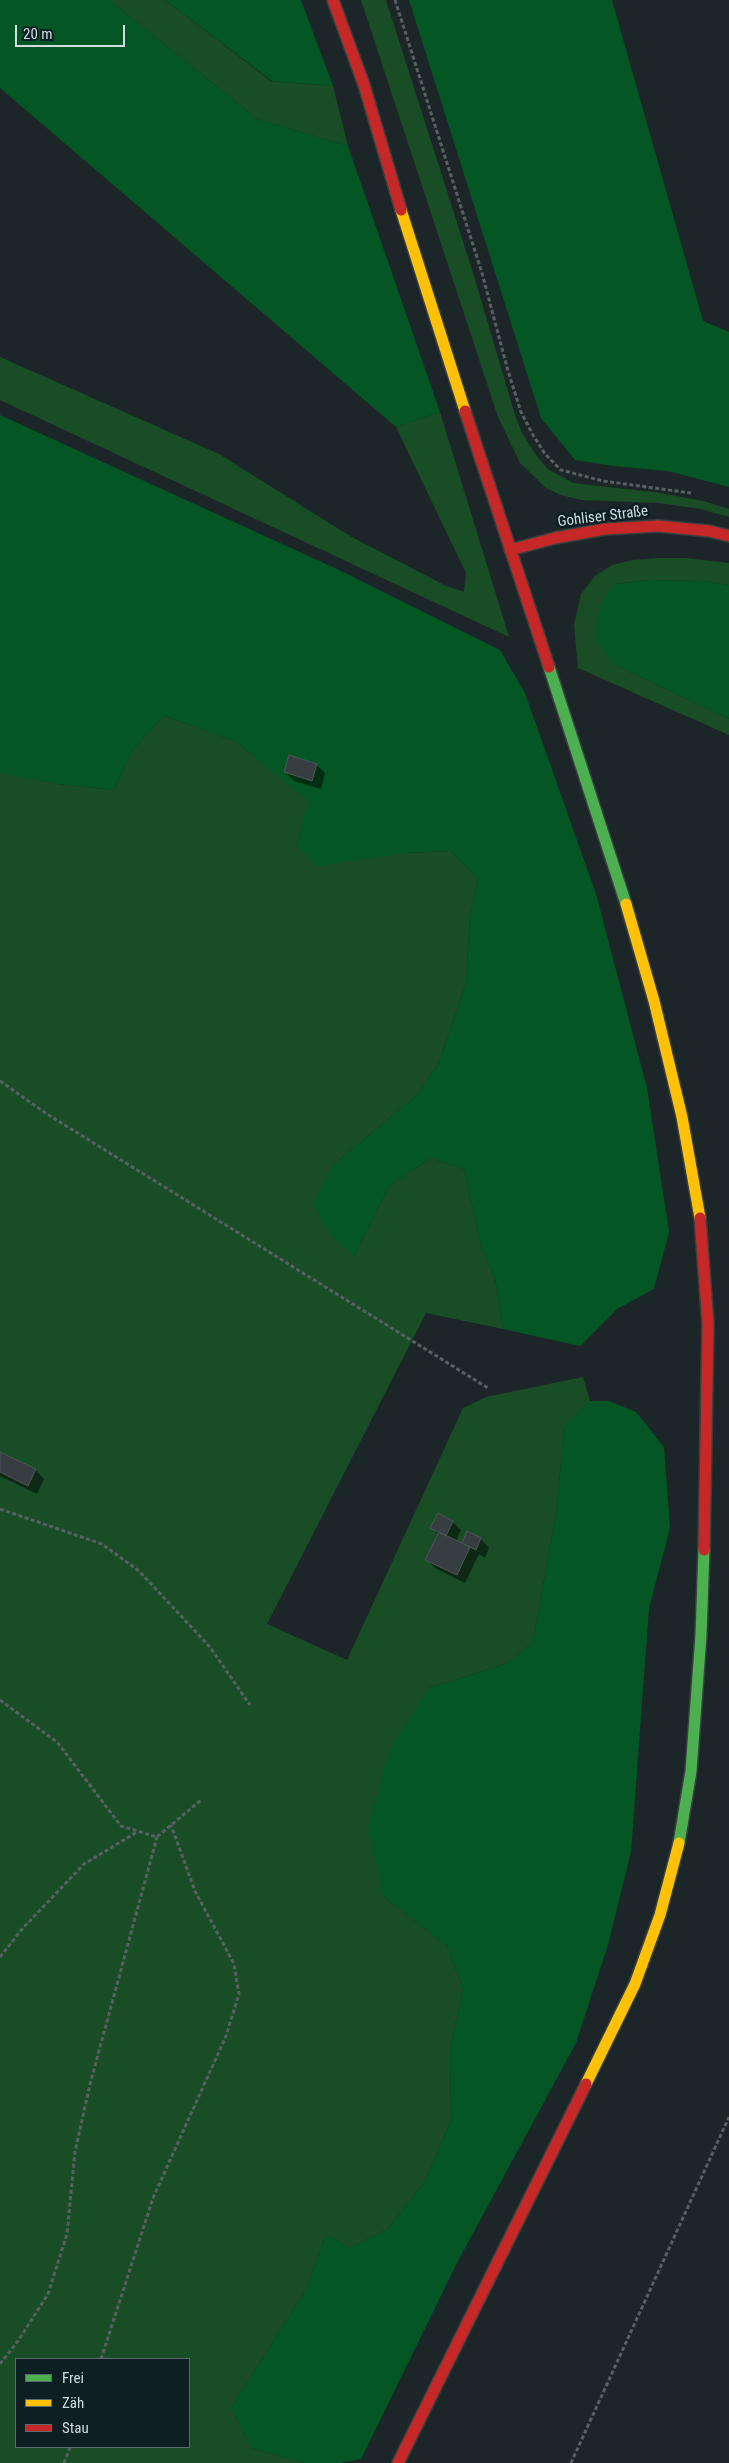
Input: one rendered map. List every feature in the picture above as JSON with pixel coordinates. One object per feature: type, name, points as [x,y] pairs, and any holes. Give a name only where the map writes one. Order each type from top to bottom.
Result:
[{"type":"street","points":[[333,0],[364,85],[410,242],[624,898],[654,1001],[682,1117],[699,1212],[708,1324],[707,1482],[701,1635],[691,1771],[678,1850],[660,1915],[634,1984],[398,2463]]},
{"type":"street","name":"Gohliser Straße","points":[[510,550],[555,538],[623,528],[658,526],[709,531],[729,536]]},
{"type":"path","points":[[395,0],[482,273],[508,371],[521,412],[533,436],[545,454],[561,470],[603,481],[696,494]]},
{"type":"path","points":[[0,1081],[48,1114],[488,1388]]},
{"type":"path","points":[[0,1509],[102,1544],[139,1571],[210,1647],[250,1705]]},
{"type":"path","points":[[0,1700],[57,1742],[121,1826],[157,1837]]},
{"type":"path","points":[[0,2364],[18,2341],[48,2294],[68,2234],[75,2152],[90,2084],[157,1837],[201,1800]]},
{"type":"path","points":[[101,2358],[153,2198],[226,2036],[239,1994],[234,1964],[195,1891],[171,1825]]},
{"type":"path","points":[[0,1957],[23,1928],[84,1864],[137,1831]]},
{"type":"path","points":[[571,2463],[729,2117]]},
{"type":"path","points":[[64,2463],[70,2448]]},
{"type":"green space","points":[[0,0],[109,0],[257,119],[348,146],[440,412],[396,427],[0,88]]},
{"type":"green space","points":[[109,0],[165,0],[271,81],[333,86],[348,146],[257,119]]},
{"type":"green space","points":[[165,0],[301,0],[333,86],[272,81]]},
{"type":"green space","points":[[361,0],[386,0],[474,276],[515,415],[522,433],[538,458],[548,469],[573,483],[661,493],[703,501],[729,509],[729,517],[701,509],[659,503],[581,500],[561,495],[546,488],[520,463],[498,417]]},
{"type":"green space","points":[[409,0],[612,0],[703,321],[729,332],[729,487],[668,471],[575,460],[541,418]]},
{"type":"green space","points":[[0,357],[219,454],[350,536],[446,586],[464,592],[466,573],[396,427],[440,412],[509,637],[0,400]]},
{"type":"green space","points":[[0,415],[339,570],[500,650],[525,693],[596,894],[647,1088],[669,1232],[654,1289],[617,1309],[580,1346],[503,1329],[495,1278],[482,1250],[464,1169],[431,1158],[390,1185],[354,1256],[332,1237],[313,1203],[333,1165],[417,1095],[438,1065],[466,983],[470,916],[478,879],[451,851],[405,853],[317,866],[296,846],[309,802],[235,741],[164,716],[131,752],[114,790],[58,784],[0,773]]},
{"type":"green space","points":[[685,558],[729,563],[729,585],[702,581],[649,580],[614,584],[615,665],[729,719],[729,735],[578,668],[574,625],[581,594],[595,576],[612,565],[632,560]]},
{"type":"green space","points":[[649,580],[702,581],[729,585],[729,719],[615,665],[598,643],[596,624],[601,603],[614,584]]},
{"type":"green space","points":[[164,716],[235,741],[310,802],[296,846],[405,853],[451,851],[478,879],[470,916],[466,983],[438,1065],[417,1095],[333,1165],[354,1256],[390,1185],[431,1158],[464,1169],[482,1250],[495,1278],[503,1329],[426,1313],[267,1624],[347,1660],[463,1408],[486,1397],[583,1377],[590,1401],[564,1427],[557,1508],[533,1642],[508,1663],[429,1688],[384,1897],[447,1946],[463,1989],[450,2049],[451,2121],[425,2181],[388,2229],[349,2248],[326,2234],[306,2290],[231,2408],[251,2448],[304,2463],[0,2463],[0,772],[58,784],[114,790],[131,752]]},
{"type":"green space","points":[[590,1401],[609,1401],[636,1412],[664,1447],[670,1528],[649,1608],[631,1852],[608,1945],[576,2043],[458,2261],[361,2459],[339,2463],[304,2463],[251,2448],[231,2408],[306,2290],[326,2234],[349,2248],[388,2229],[425,2181],[451,2121],[450,2049],[463,1989],[447,1946],[384,1897],[368,1826],[391,1747],[429,1688],[508,1663],[533,1642],[557,1508],[564,1426]]},
{"type":"building","points":[[289,755],[317,764],[312,781],[284,772]]},
{"type":"building","points":[[0,1452],[36,1469],[28,1486],[0,1472]]},
{"type":"building","points":[[438,1513],[453,1521],[446,1536],[430,1528]]},
{"type":"building","points":[[467,1531],[481,1538],[476,1550],[462,1543]]},
{"type":"building","points":[[439,1532],[470,1547],[457,1575],[425,1560]]},
{"type":"traffic: fast","points":[[549,667],[626,904]]},
{"type":"traffic: fast","points":[[679,1843],[691,1771],[701,1635],[704,1550]]},
{"type":"traffic: slow","points":[[401,210],[465,411]]},
{"type":"traffic: slow","points":[[626,904],[654,1001],[682,1117],[700,1218]]},
{"type":"traffic: slow","points":[[586,2084],[635,1984],[660,1915],[679,1843]]},
{"type":"traffic: jam","points":[[333,0],[364,85],[401,210]]},
{"type":"traffic: jam","points":[[465,411],[549,667]]},
{"type":"traffic: jam","points":[[510,550],[555,538],[605,529],[658,526],[709,531],[729,536]]},
{"type":"traffic: jam","points":[[700,1218],[708,1324],[704,1550]]},
{"type":"traffic: jam","points":[[398,2463],[586,2084]]}]
